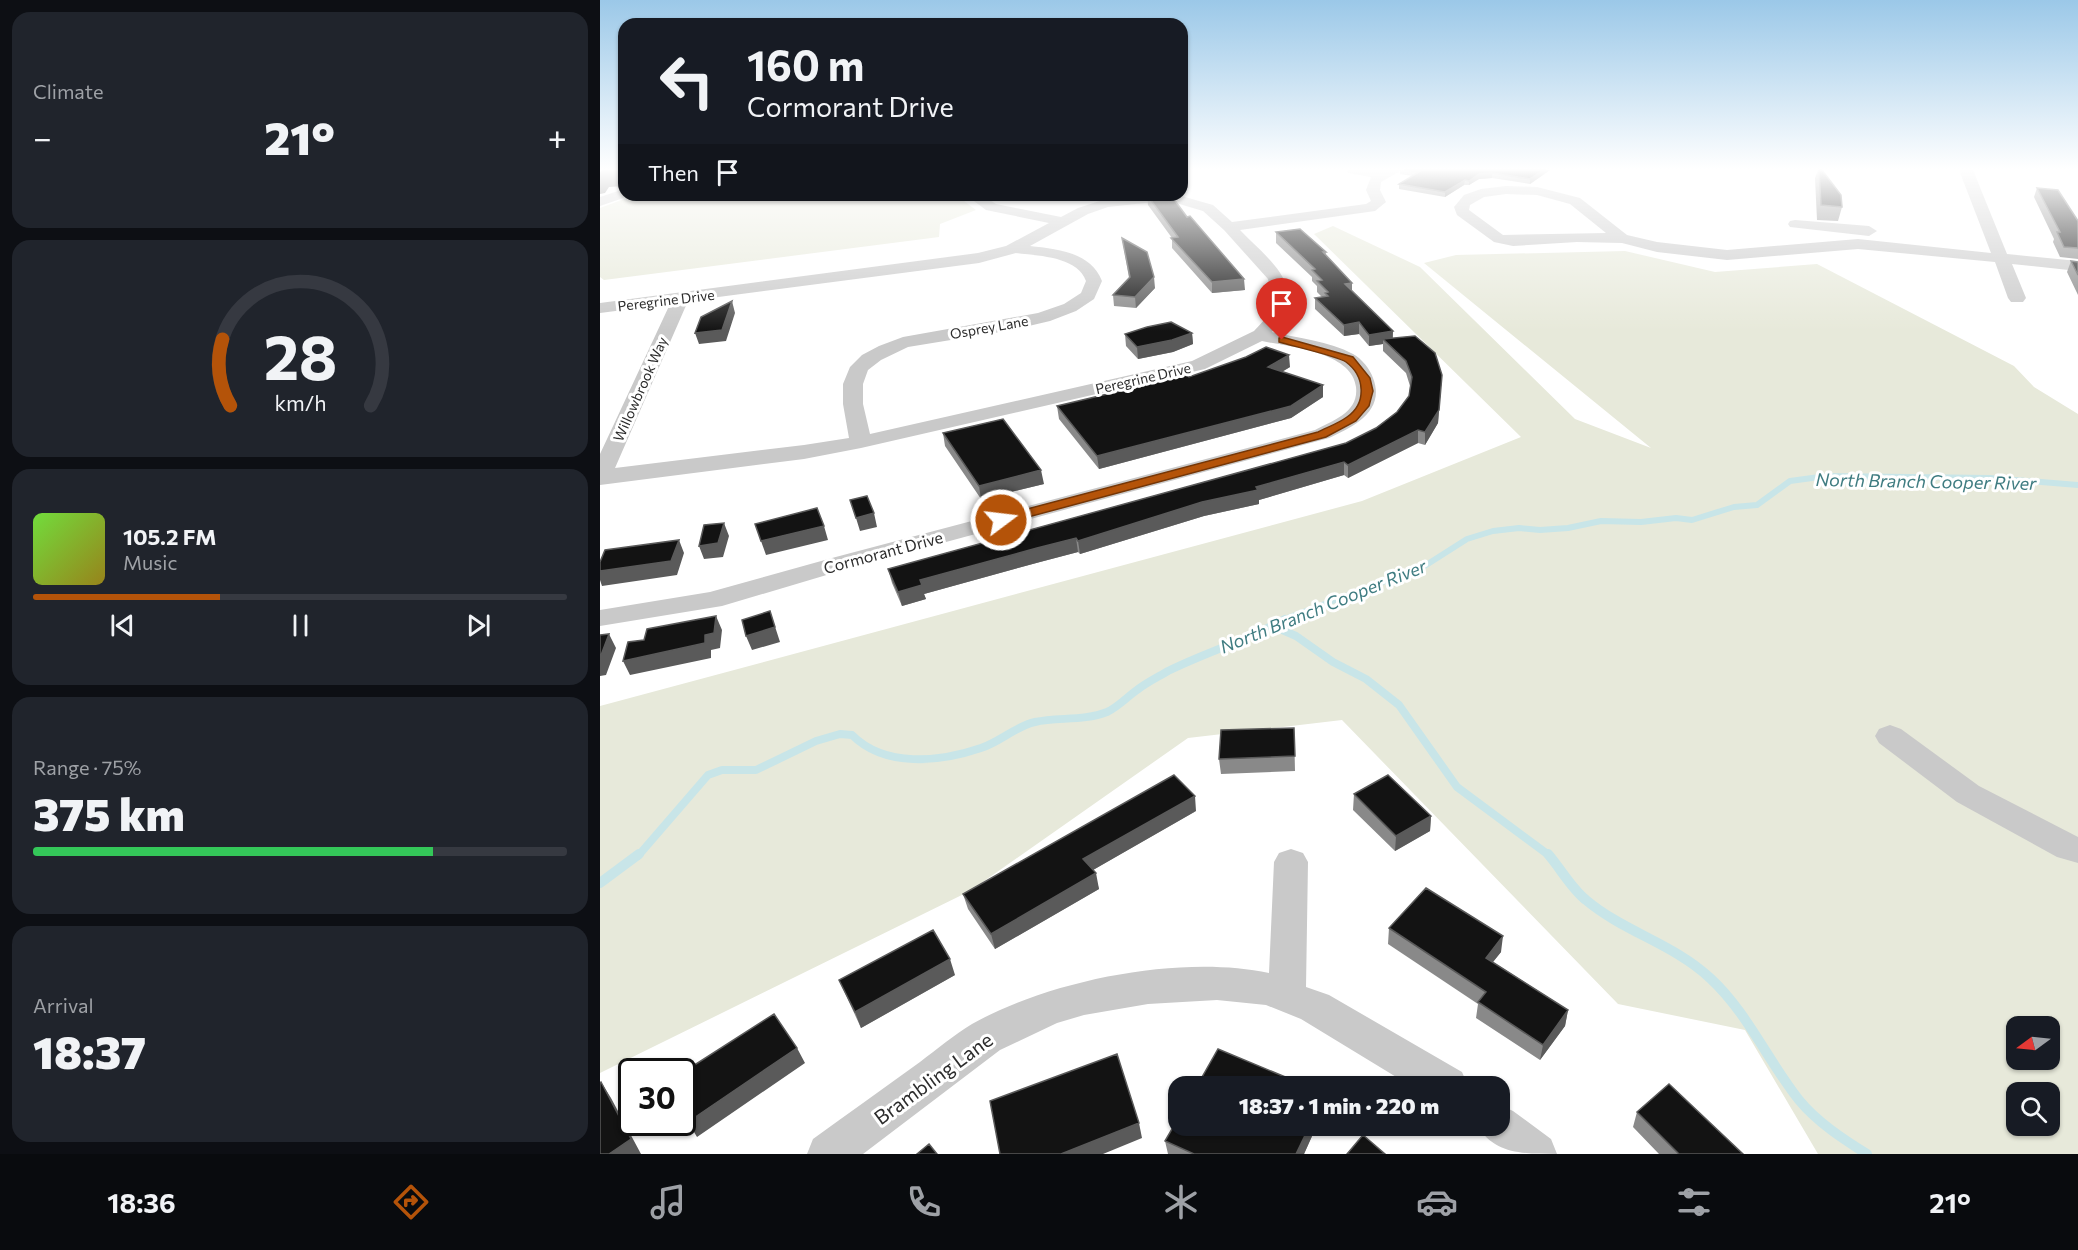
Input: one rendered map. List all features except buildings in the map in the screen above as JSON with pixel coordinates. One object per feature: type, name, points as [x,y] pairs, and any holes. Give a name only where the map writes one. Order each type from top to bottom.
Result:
[{"type":"street","name":"Peregrine Drive","points":[[600,308],[979,258],[1015,248],[1059,224]]},
{"type":"street","name":"Peregrine Drive","points":[[600,478],[804,452],[861,442],[1198,365],[1260,335],[1276,317],[1281,299],[1276,278],[1226,224]]},
{"type":"street","points":[[1229,226],[1246,224]]},
{"type":"street","points":[[1478,224],[1499,239],[1513,241],[1577,237],[1622,238],[1672,250],[1727,255],[1858,244],[2078,266]]},
{"type":"street","points":[[1604,224],[1622,238]]},
{"type":"street","points":[[1795,224],[1912,236],[1935,244],[1941,252]]},
{"type":"street","points":[[1795,224],[1824,247]]},
{"type":"street","points":[[1987,224],[2017,298]]},
{"type":"street","name":"Osprey Lane","points":[[861,442],[852,392],[854,380],[864,362],[901,343],[1054,315],[1087,299],[1094,283],[1092,272],[1086,265],[1072,259],[1015,248]]},
{"type":"street","name":"Willowbrook Way","points":[[600,478],[681,299]]},
{"type":"street","name":"Cormorant Drive","points":[[600,618],[713,600],[1322,434],[1352,419],[1365,403],[1367,391],[1365,378],[1349,359],[1305,345],[1260,335]]},
{"type":"street","points":[[1890,736],[1968,794],[2078,850]]},
{"type":"street","points":[[1287,996],[1291,862]]},
{"type":"street","name":"Brambling Lane","points":[[828,1154],[986,1037],[1049,1008],[1084,998],[1148,987],[1217,984],[1267,989],[1315,1007],[1431,1076]]},
{"type":"street","points":[[1510,1134],[1536,1154]]},
{"type":"shaded area","points":[[600,224],[940,224],[939,237],[604,280],[600,277]]},
{"type":"shaded area","points":[[1333,226],[1420,267],[1575,419],[1651,448],[1424,263],[1456,255],[1625,251],[1715,272],[1817,264],[2014,366],[2034,387],[2078,414],[2078,1154],[1818,1154],[1745,1030],[1618,1004],[1342,720],[1188,738],[970,891],[630,1058],[618,1058],[618,1064],[600,1073],[600,706],[1362,501],[1521,437],[1314,234]]},
{"type":"waterway","name":"North Branch Cooper River","points":[[1282,620],[1423,567],[1467,539],[1493,531],[1519,528],[1540,530],[1568,528],[1601,521],[1641,522],[1676,518],[1692,520],[1734,507],[1757,505],[1790,481],[1827,476],[1990,478],[2078,485]]},
{"type":"waterway","name":"North Branch Cooper River","points":[[638,856],[708,775],[722,770],[756,770],[816,741],[840,734],[852,735],[865,746],[897,757],[931,759],[965,753],[988,745],[1035,722],[1089,717],[1107,712],[1168,671],[1285,619]]},
{"type":"waterway","points":[[1273,626],[1296,636],[1333,662],[1366,679],[1399,705],[1457,787],[1549,855]]},
{"type":"waterway","name":"North Branch Cooper River","points":[[600,883],[639,854]]},
{"type":"waterway","points":[[1549,855],[1586,900],[1616,921],[1681,956],[1710,978],[1735,1006],[1806,1108],[1831,1130],[1867,1154]]},
{"type":"route","points":[[1001,520],[1322,434],[1352,419],[1365,403],[1367,391],[1365,378],[1349,359],[1282,340]]}]
